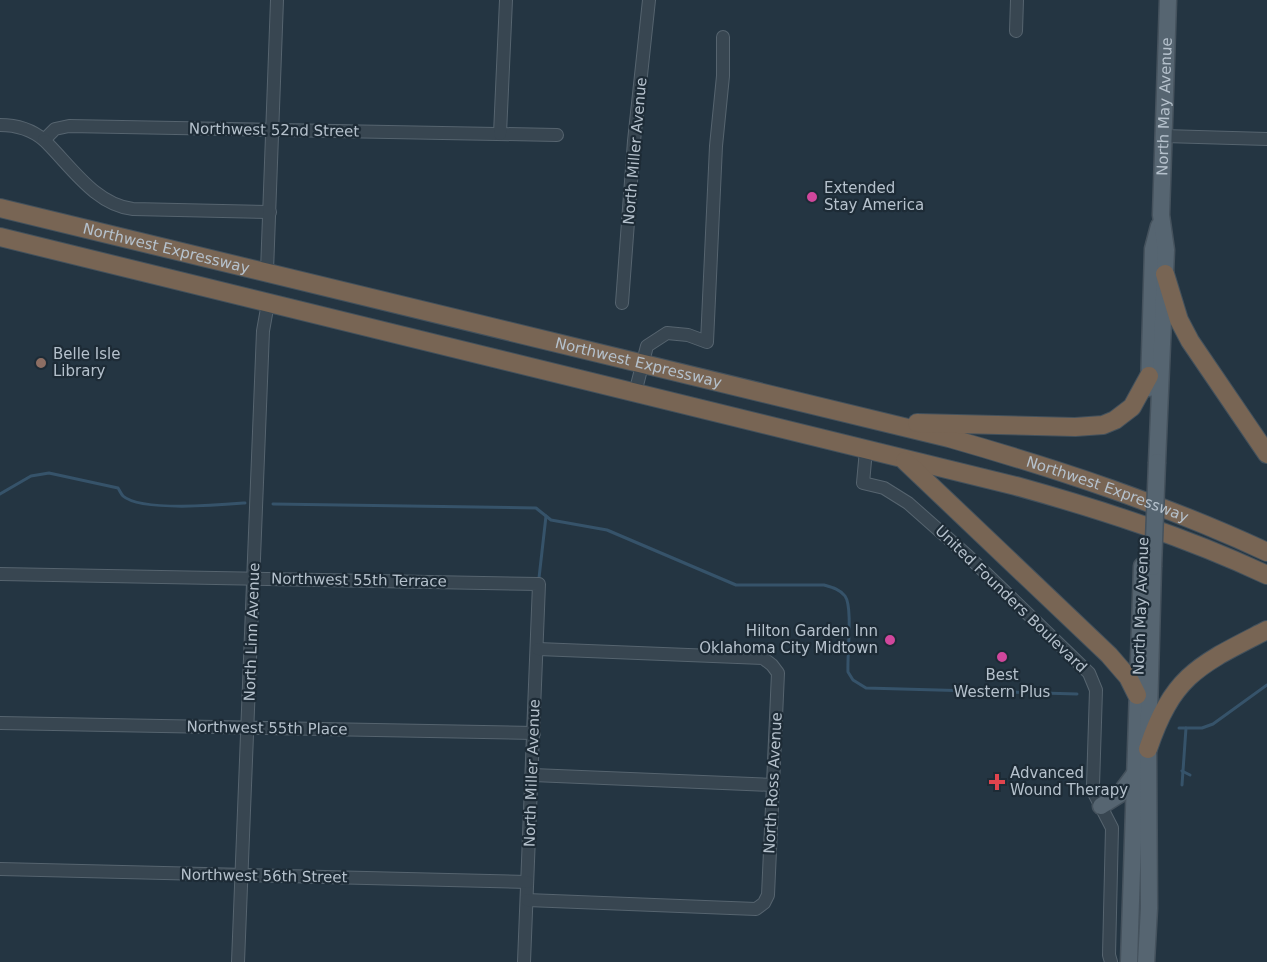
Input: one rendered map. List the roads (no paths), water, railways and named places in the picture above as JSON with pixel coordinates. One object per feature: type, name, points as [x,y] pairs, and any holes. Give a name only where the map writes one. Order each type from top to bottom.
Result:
[{"type":"highway","name":"Northwest Expressway","points":[[0,208],[891,424],[1022,459],[1127,494],[1267,552]]},
{"type":"highway","name":"Northwest Expressway","points":[[0,237],[1016,486],[1100,509],[1170,533],[1267,575]]},
{"type":"highway","points":[[1165,274],[1176,313],[1190,340],[1267,454]]},
{"type":"highway","points":[[268,303],[278,291],[307,281]]},
{"type":"highway","points":[[891,424],[1075,427],[1103,425],[1115,420],[1132,407],[1149,376]]},
{"type":"highway","points":[[902,458],[1109,655],[1128,678],[1137,695]]},
{"type":"highway","points":[[1148,749],[1155,726],[1167,702],[1190,674],[1221,654],[1267,630]]},
{"type":"main road","name":"North May Avenue","points":[[1146,962],[1149,908],[1148,567],[1152,462],[1166,250],[1161,215],[1168,0]]},
{"type":"main road","name":"North May Avenue","points":[[1152,462],[1149,376],[1153,249],[1161,215]]},
{"type":"main road","name":"North May Avenue","points":[[1129,962],[1137,695],[1148,567]]},
{"type":"main road","points":[[1101,806],[1120,794],[1135,774]]},
{"type":"street","points":[[267,271],[277,0]]},
{"type":"street","points":[[500,134],[506,0]]},
{"type":"street","name":"North Miller Avenue","points":[[622,303],[634,141],[649,0]]},
{"type":"street","points":[[1016,31],[1017,0]]},
{"type":"street","points":[[635,393],[647,346],[667,333],[688,335],[707,342],[715,156],[723,76],[723,37]]},
{"type":"street","points":[[0,125],[24,128],[37,134],[99,196],[116,206],[133,209],[270,212]]},
{"type":"street","name":"Northwest 52nd Street","points":[[44,140],[55,129],[69,126],[557,135]]},
{"type":"street","points":[[1164,136],[1267,139]]},
{"type":"street","name":"North Linn Avenue","points":[[238,962],[263,332],[268,303]]},
{"type":"street","name":"United Founders Boulevard","points":[[866,450],[863,483],[884,488],[908,503],[968,556],[1089,673],[1096,690],[1095,795],[1112,828],[1109,956],[1111,962]]},
{"type":"street","name":"Northwest 55th Terrace","points":[[0,574],[539,584]]},
{"type":"street","name":"North Miller Avenue","points":[[524,962],[539,584]]},
{"type":"street","name":"North Ross Avenue","points":[[527,900],[756,909],[764,903],[768,895],[778,673],[763,658],[537,648]]},
{"type":"street","name":"Northwest 55th Place","points":[[0,723],[534,734]]},
{"type":"street","points":[[533,775],[773,785]]},
{"type":"street","name":"Northwest 56th Street","points":[[0,869],[527,882]]},
{"type":"waterway","points":[[0,494],[31,476],[49,473],[118,488],[123,496],[146,504],[182,506],[245,503]]},
{"type":"waterway","points":[[273,504],[536,508],[551,520],[607,530],[736,585],[824,585],[838,590],[845,596],[849,610],[848,672],[853,680],[866,688],[1077,694]]},
{"type":"waterway","points":[[539,578],[546,516]]},
{"type":"waterway","points":[[1179,728],[1202,728],[1213,724],[1267,685]]},
{"type":"waterway","points":[[1182,785],[1186,728]]},
{"type":"waterway","points":[[1182,771],[1190,775]]},
{"type":"place","name":"Extended Stay America","points":[[812,197]]},
{"type":"place","name":"Belle Isle Library","points":[[41,363]]},
{"type":"place","name":"Hilton Garden Inn Oklahoma City Midtown","points":[[890,640]]},
{"type":"place","name":"Best Western Plus","points":[[1002,657]]},
{"type":"place","name":"Advanced Wound Therapy","points":[[997,782]]}]
